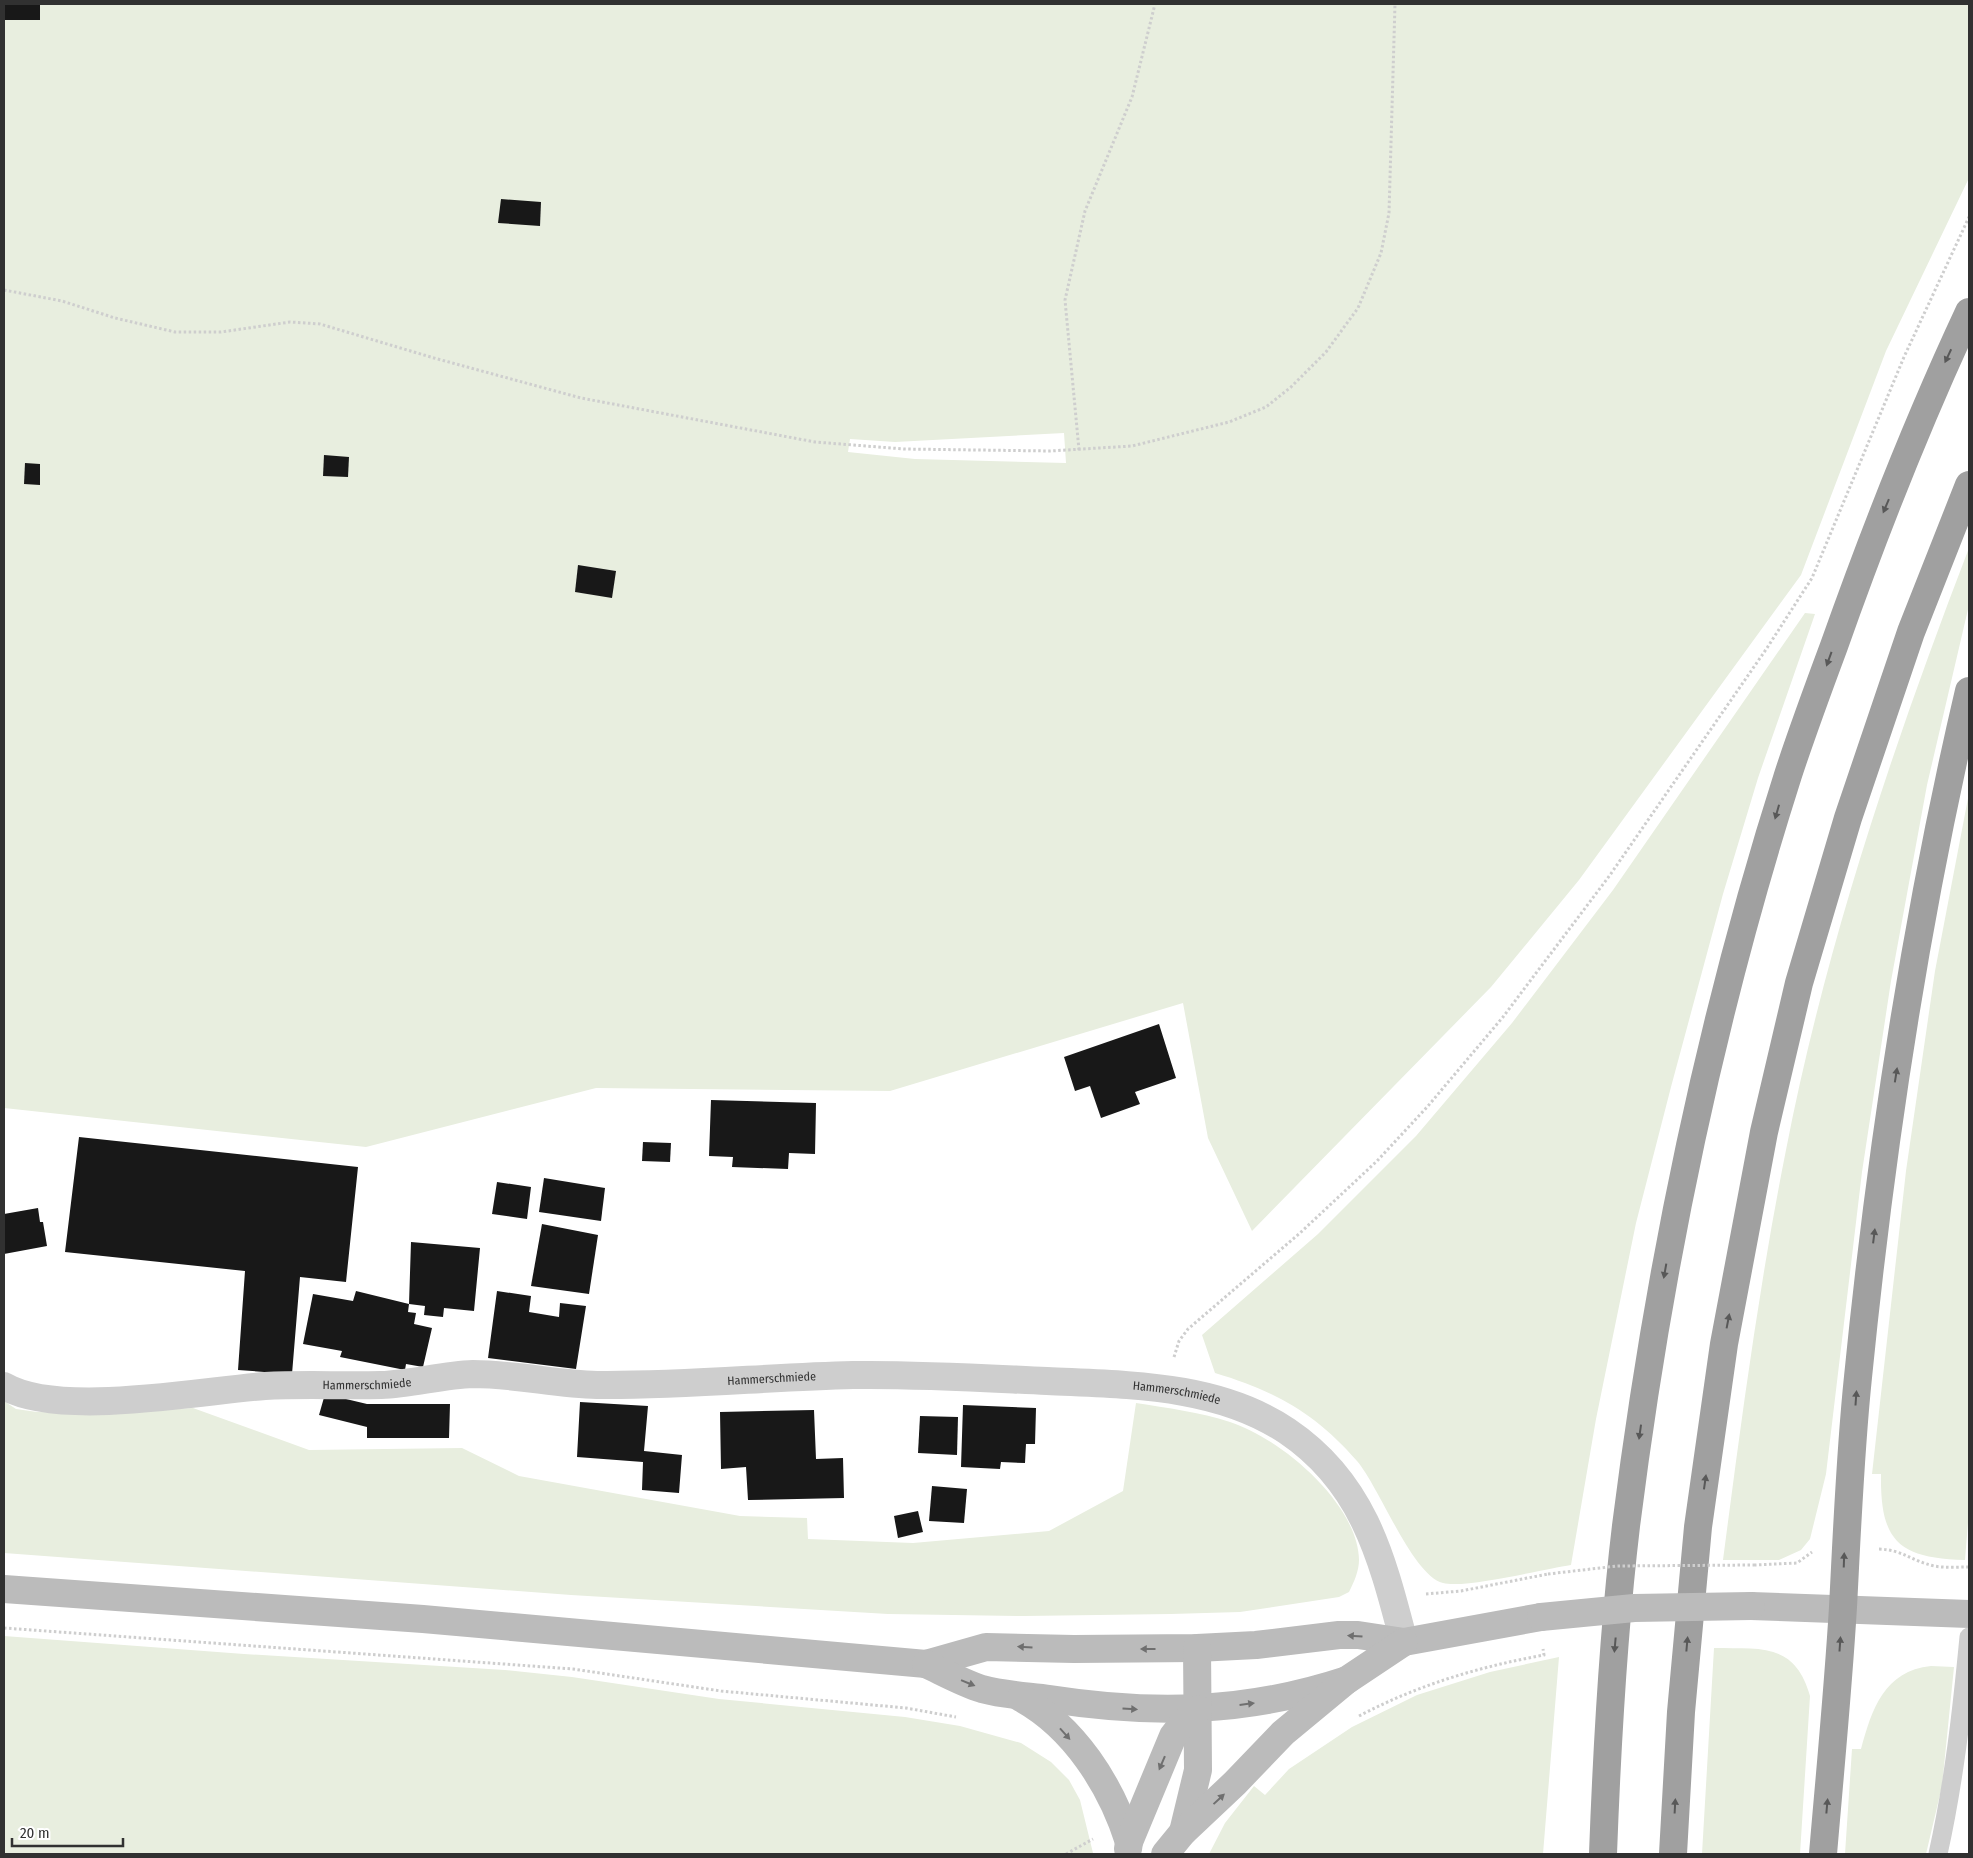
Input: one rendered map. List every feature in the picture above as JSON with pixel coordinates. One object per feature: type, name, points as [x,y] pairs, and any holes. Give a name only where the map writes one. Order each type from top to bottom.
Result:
[{"type":"highway","points":[[1603,1854],[1612,1679],[1626,1528],[1650,1359],[1673,1223],[1704,1082],[1744,926],[1788,774],[1870,543],[1944,365],[1969,312]]},
{"type":"highway","points":[[1673,1854],[1681,1712],[1698,1527],[1724,1344],[1764,1132],[1799,983],[1848,818],[1911,632],[1969,485]]},
{"type":"highway","points":[[1823,1854],[1843,1609],[1857,1379],[1885,1144],[1918,929],[1969,690]]},
{"type":"highway","points":[[1584,1854],[1606,1790]]},
{"type":"main road","points":[[4,1589],[433,1620],[926,1664],[984,1690],[1103,1707],[1152,1710],[1198,1709],[1284,1698],[1347,1680]]},
{"type":"main road","points":[[926,1664],[986,1647],[1074,1649],[1196,1648],[1256,1645],[1339,1635],[1404,1642],[1541,1617],[1634,1608],[1751,1606],[1959,1613]]},
{"type":"main road","points":[[1165,1854],[1183,1832],[1236,1783],[1283,1733],[1347,1680],[1404,1642]]},
{"type":"main road","points":[[1183,1832],[1198,1770],[1196,1648]]},
{"type":"main road","points":[[1013,1694],[1033,1705],[1057,1725],[1098,1774],[1112,1796],[1128,1848]]},
{"type":"main road","points":[[1128,1848],[1173,1736],[1198,1709]]},
{"type":"street","name":"Hammerschmiede","points":[[4,1386],[30,1398],[79,1401],[265,1386],[381,1385],[478,1374],[596,1385],[912,1375],[1116,1384],[1164,1389],[1214,1398],[1263,1417],[1288,1432],[1324,1462],[1350,1496],[1371,1533],[1404,1642]]},
{"type":"lane","points":[[1938,1854],[1956,1760],[1969,1637]]},
{"type":"path","points":[[1080,450],[1065,300],[1085,211],[1132,97],[1155,4]]},
{"type":"path","points":[[4,290],[62,301],[115,318],[175,332],[221,332],[290,322],[320,324],[434,358],[581,398],[815,442],[904,449],[1080,450],[1132,446],[1255,413],[1291,387],[1326,352],[1349,323],[1374,271],[1386,234],[1389,213],[1395,4]]},
{"type":"path","points":[[1164,1389],[1179,1341],[1188,1328],[1300,1233],[1363,1174],[1428,1106],[1470,1058],[1604,883],[1767,648],[1812,578],[1904,357],[1969,217]]},
{"type":"path","points":[[1392,1598],[1461,1591],[1548,1574],[1616,1566],[1754,1566]]},
{"type":"path","points":[[1952,1567],[1969,1567]]},
{"type":"path","points":[[1352,1720],[1397,1696],[1444,1678],[1490,1665],[1544,1655],[1541,1617]]},
{"type":"path","points":[[4,1628],[573,1669],[721,1691],[906,1708],[958,1718]]},
{"type":"green space","points":[[4,4],[1969,4],[1969,178],[1886,351],[1801,575],[1579,880],[1491,987],[1252,1231],[1208,1138],[1183,1003],[890,1091],[596,1088],[366,1147],[4,1108]],"holes":[[[1064,433],[1066,463],[915,459],[848,452],[850,439],[895,442]]]},
{"type":"green space","points":[[1969,548],[1969,605],[1927,785],[1891,981],[1862,1172],[1826,1474],[1810,1539],[1801,1550],[1779,1560],[1723,1560],[1759,1303],[1776,1201],[1802,1073],[1821,996],[1864,845],[1914,695]]},
{"type":"green space","points":[[1805,613],[1815,614],[1758,778],[1723,894],[1636,1223],[1596,1419],[1571,1565],[1486,1581],[1454,1584],[1443,1583],[1431,1577],[1408,1548],[1366,1474],[1341,1444],[1326,1430],[1293,1406],[1257,1388],[1215,1373],[1202,1335],[1318,1234],[1416,1136],[1512,1023],[1613,890]]},
{"type":"green space","points":[[1969,793],[1969,1510],[1965,1560],[1942,1559],[1924,1555],[1909,1550],[1898,1542],[1890,1531],[1884,1516],[1881,1474],[1872,1474],[1906,1171],[1935,971]]},
{"type":"green space","points":[[4,1401],[16,1409],[37,1412],[104,1413],[193,1408],[309,1450],[462,1448],[519,1476],[740,1516],[807,1518],[808,1539],[913,1543],[1049,1531],[1123,1491],[1136,1403],[1195,1413],[1230,1422],[1250,1430],[1271,1442],[1313,1476],[1331,1496],[1345,1517],[1355,1538],[1359,1564],[1349,1592],[1339,1597],[1240,1612],[1024,1616],[888,1614],[571,1595],[4,1553]]},
{"type":"green space","points":[[4,1636],[244,1654],[505,1670],[572,1677],[719,1699],[905,1717],[960,1726],[1021,1743],[1051,1762],[1069,1780],[1080,1800],[1093,1853],[4,1854]]},
{"type":"green space","points":[[1714,1648],[1761,1649],[1774,1652],[1785,1657],[1795,1666],[1803,1678],[1810,1696],[1800,1854],[1702,1854]]},
{"type":"green space","points":[[1559,1657],[1543,1854],[1209,1854],[1225,1823],[1254,1786],[1265,1795],[1289,1769],[1352,1727],[1417,1695],[1490,1672]]},
{"type":"green space","points":[[1931,1666],[1954,1667],[1942,1786],[1926,1854],[1845,1854],[1852,1749],[1861,1749],[1876,1706],[1882,1694],[1891,1684],[1902,1675],[1915,1669]]},
{"type":"building","points":[[5,4],[40,4],[40,20],[5,20]]},
{"type":"building","points":[[501,199],[541,202],[540,226],[498,223]]},
{"type":"building","points":[[324,455],[349,457],[348,477],[323,476]]},
{"type":"building","points":[[25,463],[40,464],[40,485],[24,484]]},
{"type":"building","points":[[578,565],[616,571],[612,598],[575,592]]},
{"type":"building","points":[[1159,1024],[1176,1078],[1135,1092],[1140,1104],[1101,1118],[1090,1086],[1075,1091],[1064,1057]]},
{"type":"building","points":[[711,1100],[816,1103],[815,1154],[789,1153],[788,1169],[732,1167],[733,1157],[709,1156]]},
{"type":"building","points":[[79,1137],[358,1167],[346,1282],[300,1277],[292,1374],[238,1370],[245,1271],[65,1252]]},
{"type":"building","points":[[643,1142],[671,1143],[670,1162],[642,1161]]},
{"type":"building","points":[[544,1178],[605,1188],[601,1221],[539,1212]]},
{"type":"building","points":[[497,1182],[531,1187],[527,1219],[492,1214]]},
{"type":"building","points":[[38,1208],[40,1222],[43,1222],[47,1246],[4,1254],[4,1214]]},
{"type":"building","points":[[542,1224],[598,1235],[589,1294],[531,1286]]},
{"type":"building","points":[[411,1242],[480,1248],[474,1311],[444,1308],[443,1317],[424,1315],[425,1306],[409,1304]]},
{"type":"building","points":[[356,1291],[409,1304],[408,1312],[416,1313],[414,1324],[432,1328],[423,1367],[406,1364],[405,1370],[340,1357],[342,1351],[303,1344],[313,1294],[353,1301]]},
{"type":"building","points":[[497,1291],[531,1296],[529,1312],[559,1317],[560,1303],[586,1306],[576,1369],[488,1358]]},
{"type":"building","points":[[325,1394],[367,1404],[450,1404],[449,1438],[367,1438],[367,1427],[319,1415]]},
{"type":"building","points":[[580,1402],[648,1406],[644,1451],[682,1455],[679,1493],[642,1490],[643,1462],[577,1457]]},
{"type":"building","points":[[963,1405],[1036,1408],[1035,1444],[1026,1444],[1025,1463],[1001,1462],[1000,1469],[961,1467]]},
{"type":"building","points":[[814,1410],[816,1459],[843,1458],[844,1498],[748,1500],[746,1467],[721,1469],[720,1412]]},
{"type":"building","points":[[920,1416],[958,1417],[957,1455],[918,1453]]},
{"type":"building","points":[[932,1486],[967,1489],[964,1523],[929,1521]]},
{"type":"building","points":[[918,1511],[923,1532],[898,1538],[894,1516]]}]
